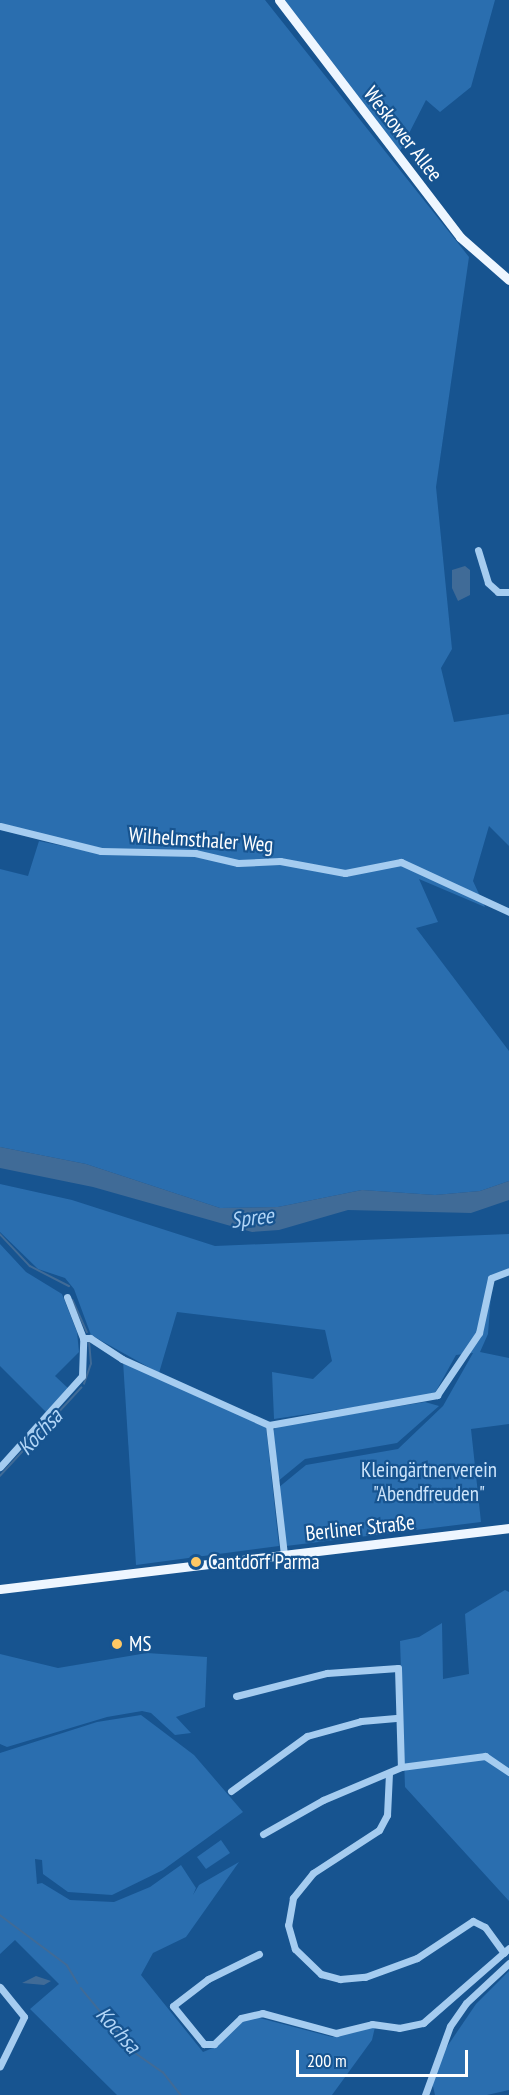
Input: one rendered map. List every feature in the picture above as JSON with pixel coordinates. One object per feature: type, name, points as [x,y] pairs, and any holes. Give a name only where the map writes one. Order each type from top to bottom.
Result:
[{"type":"main road","name":"Weskower Allee","points":[[279,0],[460,237],[509,280]]},
{"type":"main road","name":"Berliner Straße","points":[[0,1589],[509,1528]]},
{"type":"street","points":[[478,550],[488,583],[498,592],[509,592]]},
{"type":"street","name":"Wilhelmsthaler Weg","points":[[0,826],[101,851],[195,853],[238,863],[280,861],[345,873],[401,862],[509,912]]},
{"type":"street","points":[[83,1338],[90,1338],[122,1359],[269,1425],[437,1395],[479,1333],[491,1278],[509,1271]]},
{"type":"street","points":[[0,1467],[82,1376],[86,1355],[83,1338],[67,1297]]},
{"type":"street","points":[[269,1425],[284,1555]]},
{"type":"street","points":[[236,1696],[327,1673],[398,1668],[401,1767]]},
{"type":"street","points":[[231,1791],[308,1736],[361,1721],[399,1718]]},
{"type":"street","points":[[264,1834],[323,1800],[401,1767],[485,1756],[509,1772]]},
{"type":"street","points":[[259,1954],[208,1979],[173,2007],[204,2044],[214,2044],[241,2018],[262,2013],[336,2033],[372,2024],[410,2027],[434,2017],[506,1950],[485,1927],[473,1921],[417,1958],[365,1977],[330,1977],[310,1967],[298,1955],[288,1925],[293,1898],[313,1873],[379,1830],[387,1815],[389,1773]]},
{"type":"street","points":[[425,2095],[450,2025],[466,2003],[509,1963]]},
{"type":"street","points":[[0,1987],[24,2017],[0,2066]]},
{"type":"green space","points":[[0,0],[265,0],[469,257],[436,487],[452,649],[441,668],[454,722],[509,714],[509,846],[489,826],[473,881],[485,907],[419,879],[438,922],[416,928],[509,1051],[509,1181],[480,1191],[435,1195],[362,1190],[278,1207],[220,1208],[86,1164],[0,1147],[0,869],[28,876],[39,841],[106,855],[164,855],[100,848],[0,824]]},
{"type":"green space","points":[[283,0],[495,0],[471,87],[440,112],[426,100],[400,151]]},
{"type":"green space","name":"Kleingärtnerverein \"Abendfreuden\"","points":[[0,1184],[72,1200],[215,1246],[509,1234],[509,1273],[492,1281],[488,1334],[480,1352],[509,1358],[509,1424],[471,1429],[481,1522],[286,1546],[278,1488],[306,1465],[398,1449],[443,1406],[473,1353],[456,1355],[435,1393],[422,1397],[274,1419],[272,1372],[313,1379],[332,1361],[325,1330],[177,1312],[159,1373],[91,1335],[74,1289],[65,1278],[38,1269],[0,1232]]},
{"type":"green space","points":[[0,1244],[26,1272],[62,1294],[77,1332],[79,1352],[55,1376],[70,1390],[48,1414],[0,1366]]},
{"type":"green space","points":[[123,1361],[266,1427],[279,1546],[136,1565]]},
{"type":"green space","points":[[425,1402],[439,1406],[397,1443],[305,1459],[277,1482],[272,1432],[277,1426]]},
{"type":"green space","points":[[505,1590],[509,1592],[509,1901],[405,1787],[400,1641],[419,1637],[442,1623],[443,1679],[469,1674],[465,1614]]},
{"type":"green space","points":[[147,1653],[207,1657],[205,1707],[176,1717],[191,1733],[175,1735],[151,1713],[142,1711],[107,1717],[7,1747],[0,1744],[0,1654],[58,1668]]},
{"type":"green space","points":[[141,1715],[194,1755],[243,1812],[163,1870],[112,1895],[68,1892],[43,1874],[42,1860],[35,1859],[37,1884],[42,1883],[70,1900],[114,1902],[150,1887],[181,1865],[196,1888],[193,1895],[199,1885],[239,1862],[186,1937],[153,1953],[141,1975],[203,2052],[215,2047],[236,2023],[252,2016],[332,2037],[375,2027],[372,2040],[332,2095],[117,2095],[30,2009],[59,1984],[15,1940],[0,1954],[0,1753],[97,1722]]},
{"type":"green space","points":[[221,1840],[230,1853],[206,1869],[197,1857]]},
{"type":"green space","points":[[509,1971],[509,2090],[487,2095],[435,2095],[432,2082],[440,2057],[476,2004]]},
{"type":"water","points":[[465,566],[470,570],[470,595],[458,601],[452,588],[452,570]]},
{"type":"water","name":"Spree","points":[[0,1147],[86,1164],[220,1208],[278,1207],[362,1190],[435,1195],[480,1191],[509,1181],[509,1200],[471,1213],[348,1210],[279,1230],[252,1232],[93,1187],[0,1168]]},
{"type":"water","points":[[36,1976],[51,1981],[44,1985],[22,1983]]},
{"type":"waterway","name":"Kochsa","points":[[0,1234],[30,1266],[69,1286]]},
{"type":"waterway","name":"Kochsa","points":[[73,1300],[87,1332]]},
{"type":"waterway","name":"Kochsa","points":[[84,1384],[91,1364],[89,1342]]},
{"type":"waterway","name":"Kochsa","points":[[0,1476],[81,1388]]},
{"type":"waterway","name":"Kochsa","points":[[0,1915],[67,1965],[78,1983]]},
{"type":"waterway","name":"Kochsa","points":[[81,1988],[134,2052],[163,2072],[181,2095]]},
{"type":"place","name":"Cantdorf Parma","points":[[196,1562]]},
{"type":"place","name":"MS","points":[[117,1644]]}]
